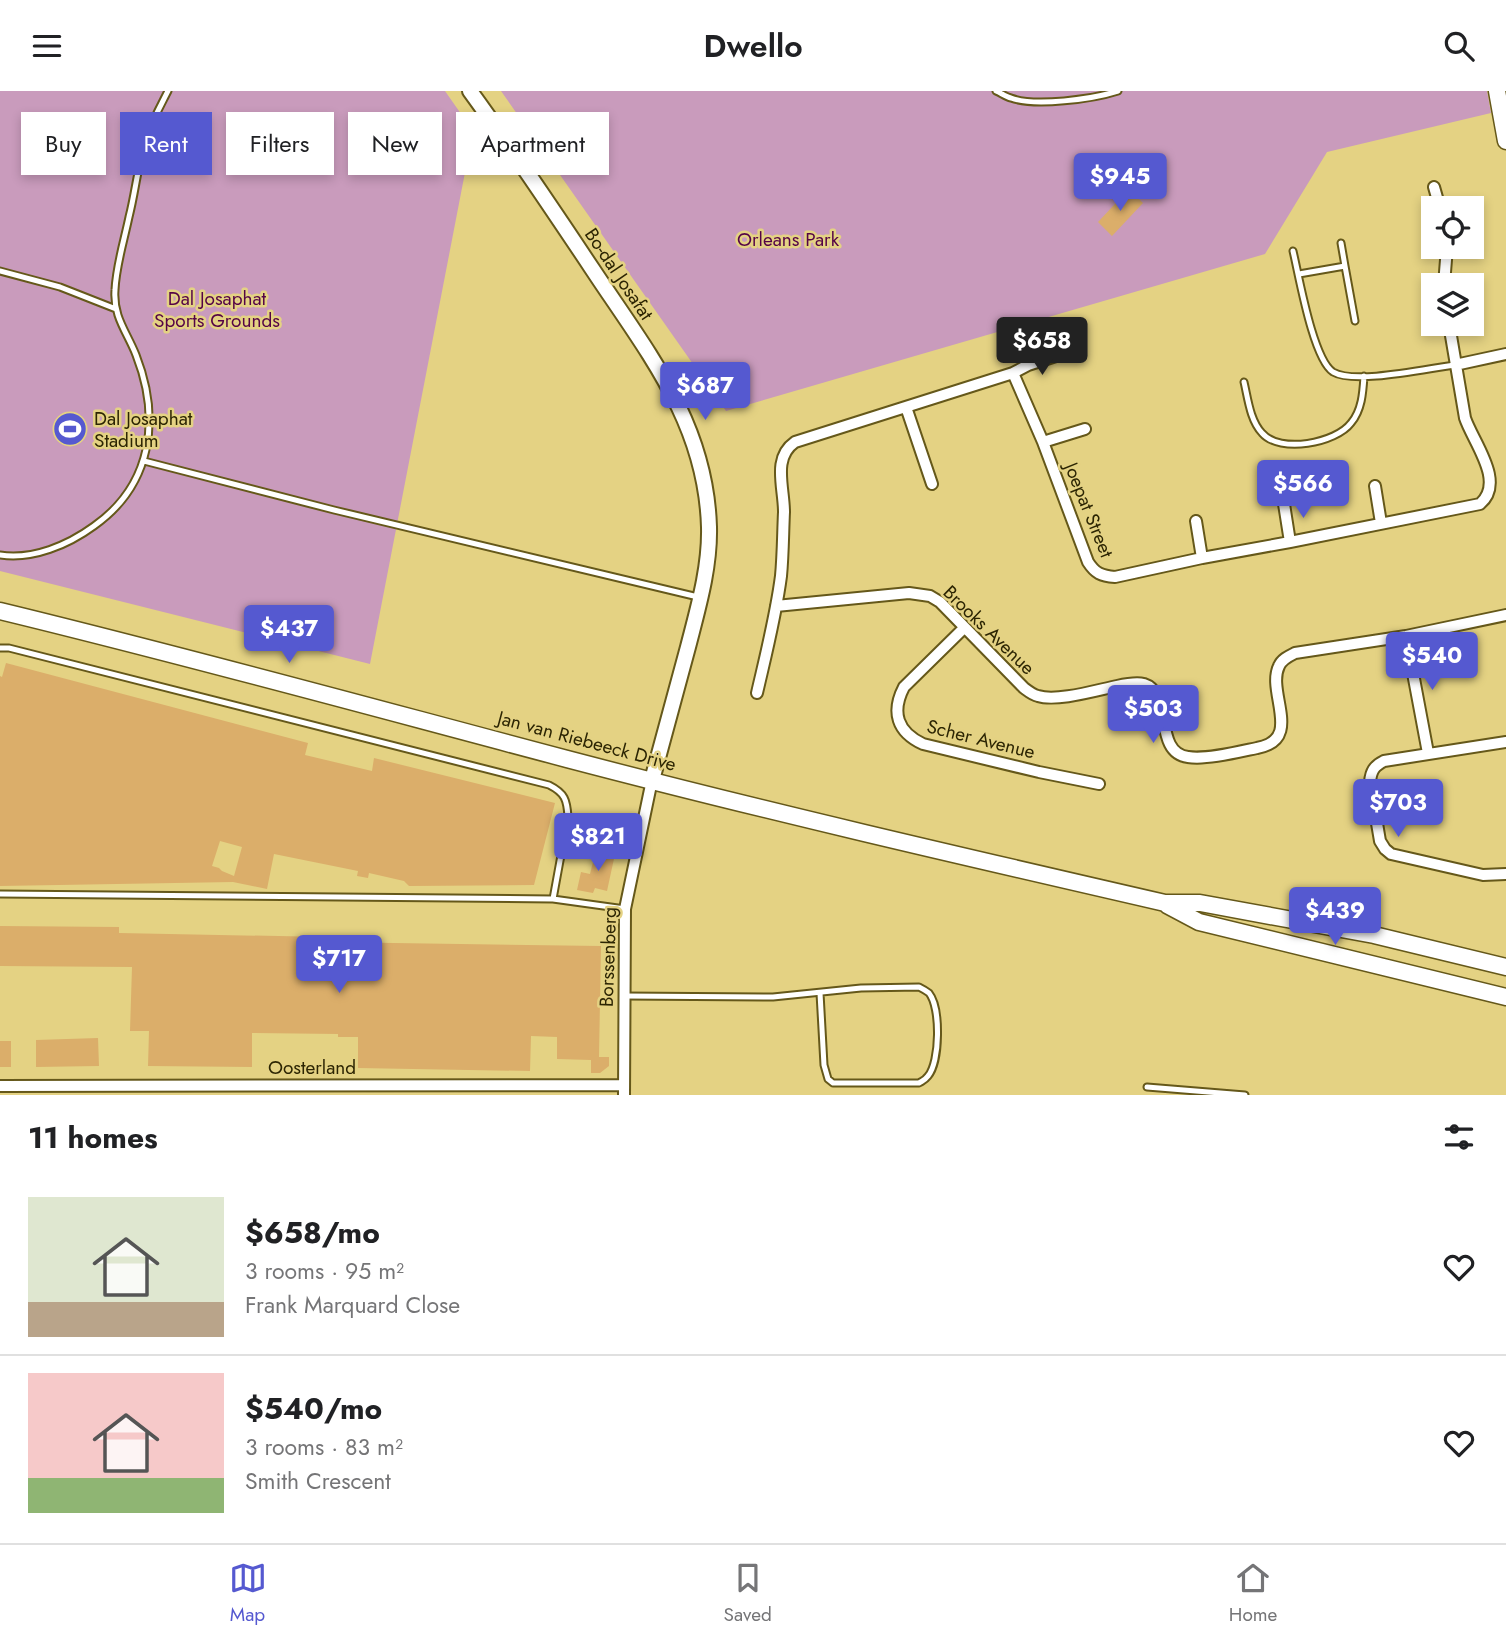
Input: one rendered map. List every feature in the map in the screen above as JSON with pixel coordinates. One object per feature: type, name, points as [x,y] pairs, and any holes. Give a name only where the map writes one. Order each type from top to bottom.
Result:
[{"type":"main road","points":[[1497,91],[1506,141]]},
{"type":"main road","name":"Jan van Riebeeck Drive","points":[[0,611],[652,781],[1165,904],[1199,922],[1506,997]]},
{"type":"main road","name":"Jan van Riebeeck Drive","points":[[1165,904],[1200,903],[1374,935],[1506,967]]},
{"type":"street","name":"Bo-dal Josafat","points":[[470,91],[529,174],[666,380],[685,418],[698,456],[706,493],[707,561],[701,598],[652,781]]},
{"type":"street","points":[[1434,187],[1437,196]]},
{"type":"street","name":"Joepat Street","points":[[1013,373],[1043,442],[1087,562],[1094,572],[1115,577],[1480,504],[1487,498],[1490,488],[1488,470],[1485,457],[1470,433],[1465,418],[1450,336]]},
{"type":"street","points":[[1455,365],[1506,354]]},
{"type":"street","points":[[757,693],[776,606],[783,551],[781,461],[788,447],[795,442],[1013,373],[1059,355]]},
{"type":"street","points":[[906,407],[932,484]]},
{"type":"street","points":[[1043,442],[1085,429]]},
{"type":"street","points":[[1375,486],[1381,523]]},
{"type":"street","points":[[1284,504],[1290,542]]},
{"type":"street","points":[[1196,521],[1202,558]]},
{"type":"street","name":"Brooks Avenue","points":[[776,606],[919,593],[930,596],[940,602],[1024,688],[1037,696],[1065,696],[1129,684],[1142,683],[1151,687],[1157,695],[1167,739],[1179,755],[1186,757],[1262,748],[1272,743],[1279,734],[1282,721],[1276,677],[1285,658],[1295,653],[1406,636],[1506,615]]},
{"type":"street","name":"Scher Avenue","points":[[964,628],[904,687],[898,698],[897,714],[901,728],[909,738],[923,744],[1099,784]]},
{"type":"street","points":[[1406,636],[1428,753]]},
{"type":"street","points":[[1506,742],[1384,761],[1375,765],[1370,782],[1380,841],[1391,854],[1483,875],[1506,874]]},
{"type":"street","name":"Borssenberg","points":[[623,1090],[625,909],[652,781]]},
{"type":"street","name":"Oosterland","points":[[0,1086],[623,1090]]},
{"type":"lane","points":[[0,555],[47,551],[83,535],[104,520],[130,491],[144,461],[149,424],[145,388],[136,354],[127,339],[116,309],[115,291],[118,265],[147,136],[168,91]]},
{"type":"lane","points":[[996,91],[1013,99],[1034,101],[1082,98],[1118,91]]},
{"type":"lane","points":[[1341,243],[1355,321]]},
{"type":"lane","points":[[1293,251],[1310,321],[1324,361],[1332,371],[1353,377],[1455,365]]},
{"type":"lane","points":[[1299,274],[1345,267]]},
{"type":"lane","points":[[0,271],[60,287],[116,309]]},
{"type":"lane","points":[[1244,382],[1255,422],[1261,432],[1269,440],[1282,444],[1297,444],[1334,437],[1344,431],[1359,408],[1364,376]]},
{"type":"lane","points":[[144,461],[334,510],[701,598]]},
{"type":"lane","points":[[0,647],[549,785],[559,790],[567,807],[568,817],[553,899]]},
{"type":"lane","points":[[0,894],[553,899],[625,909]]},
{"type":"lane","points":[[624,996],[773,997],[871,988],[919,987],[931,996],[935,1010],[938,1047],[930,1074],[919,1083],[833,1083],[828,1079],[824,1065],[820,993]]},
{"type":"lane","points":[[1147,1087],[1245,1095]]},
{"type":"green space","name":"Dal Josaphat Sports Grounds","points":[[0,91],[445,91],[460,112],[456,112],[456,175],[464,175],[370,664],[0,571]]},
{"type":"green space","name":"Orleans Park","points":[[501,91],[1487,91],[1491,113],[1327,152],[1265,254],[726,411],[560,175],[609,175],[609,112],[516,112]]},
{"type":"building","points":[[1129,189],[1143,203],[1112,236],[1098,222]]},
{"type":"building","points":[[6,663],[308,743],[305,755],[372,771],[374,758],[555,803],[534,885],[409,886],[404,881],[369,873],[368,878],[357,876],[358,871],[274,854],[267,889],[233,882],[0,886],[0,676],[2,677]],"holes":[[[220,841],[242,847],[234,876],[212,866]]]},
{"type":"building","points":[[596,850],[615,854],[607,891],[595,888],[593,893],[577,890],[581,872],[590,874]]},
{"type":"building","points":[[0,926],[119,927],[119,933],[327,937],[327,942],[601,946],[599,1057],[609,1057],[609,1066],[600,1073],[591,1073],[591,1060],[557,1059],[557,1037],[531,1036],[530,1071],[358,1068],[358,1037],[338,1037],[338,1034],[252,1033],[252,1067],[148,1066],[149,1031],[130,1031],[132,967],[0,966]]},
{"type":"building","points":[[98,1038],[99,1066],[36,1067],[36,1040]]},
{"type":"building","points":[[0,1041],[11,1041],[11,1067],[0,1067]]},
{"type":"place","name":"Dal Josaphat Stadium","points":[[70,429]]}]
